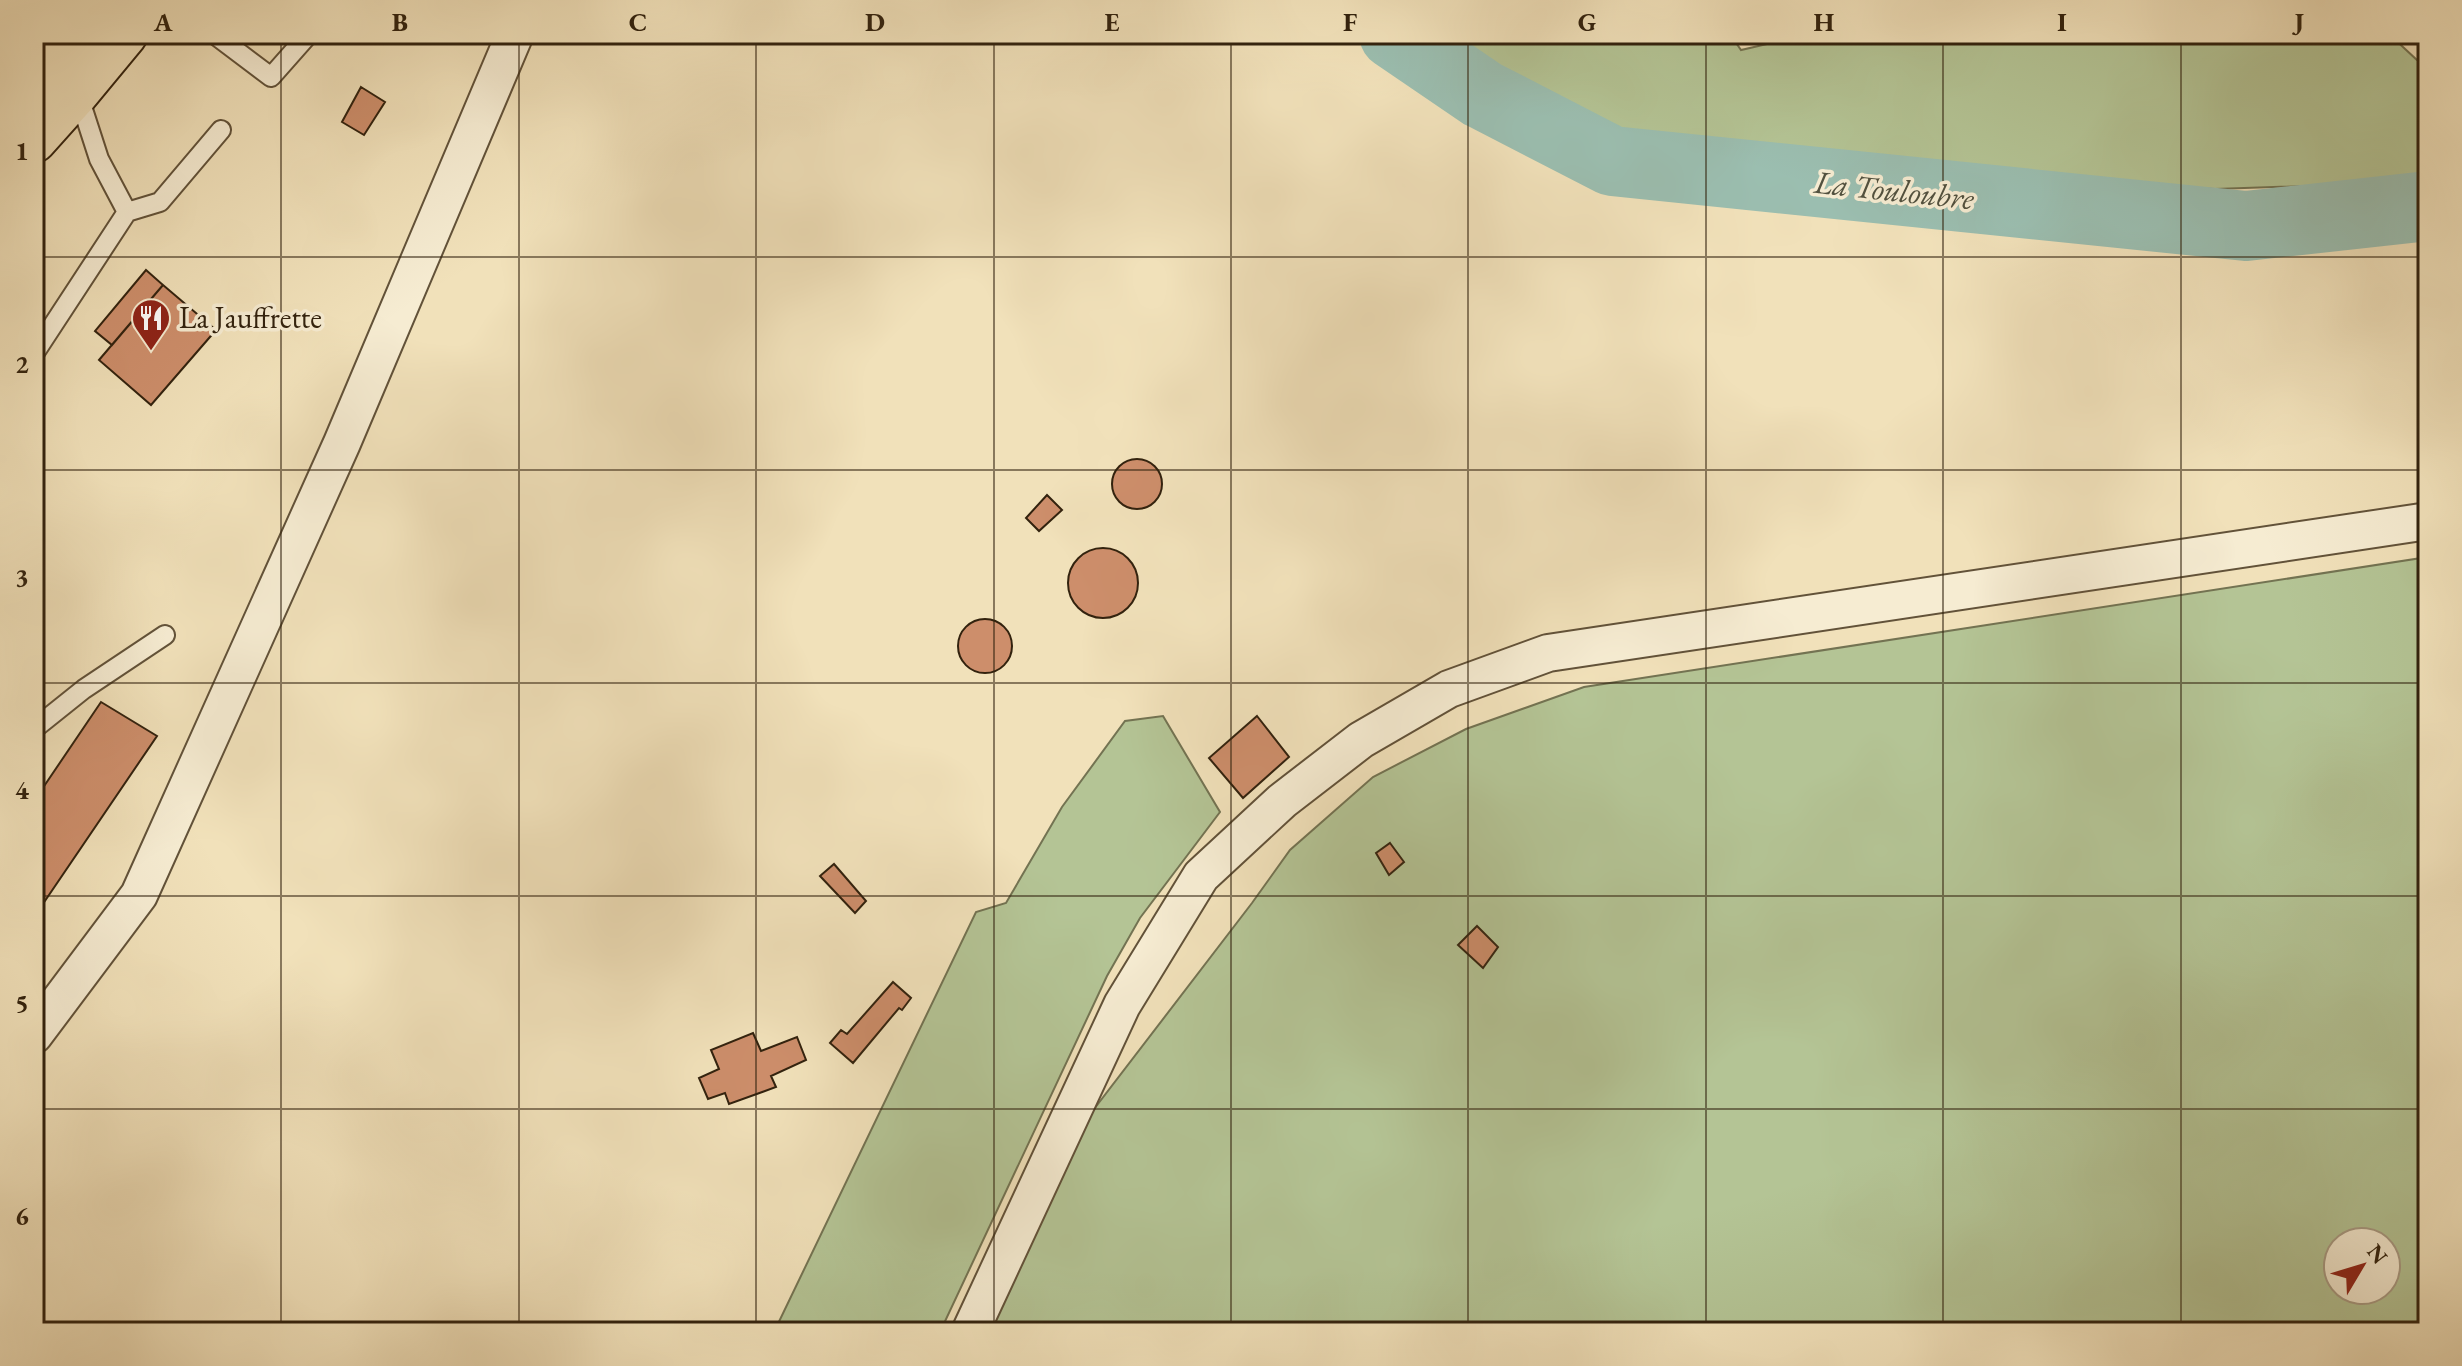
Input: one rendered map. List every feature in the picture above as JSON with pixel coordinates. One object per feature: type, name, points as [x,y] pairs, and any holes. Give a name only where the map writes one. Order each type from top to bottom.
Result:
[{"type":"main road","points":[[34,79],[71,34]]},
{"type":"main road","points":[[34,140],[125,34]]},
{"type":"street","points":[[34,1035],[139,895],[342,443],[515,34]]},
{"type":"street","points":[[970,1332],[1122,1005],[1201,876],[1282,801],[1361,740],[1449,689],[1548,653],[2428,521]]},
{"type":"lane","points":[[214,34],[271,77],[309,34]]},
{"type":"lane","points":[[77,92],[99,159],[127,212]]},
{"type":"lane","points":[[34,354],[127,212],[160,202],[221,130]]},
{"type":"lane","points":[[34,729],[84,689],[165,635]]},
{"type":"green space","points":[[1431,34],[1730,34],[1741,50],[1811,34],[2389,34],[2417,60],[2428,63],[2428,182],[2215,189],[1876,177],[1699,144],[1593,130]]},
{"type":"green space","points":[[2428,557],[2428,1332],[988,1332],[1078,1130],[1290,850],[1373,777],[1466,729],[1584,687]]},
{"type":"green space","points":[[1163,716],[1220,812],[1140,918],[1107,976],[940,1332],[774,1332],[976,912],[1006,903],[1062,807],[1125,721]]},
{"type":"building","points":[[361,87],[385,102],[364,135],[342,122]]},
{"type":"building","points":[[146,270],[163,285],[112,345],[95,331]]},
{"type":"building","name":"La Jauffrette","points":[[163,285],[216,330],[151,405],[99,360]]},
{"type":"building","points":[[1137,459],[1155,466],[1162,484],[1155,502],[1137,509],[1119,502],[1112,484],[1119,466]]},
{"type":"building","points":[[1047,495],[1062,510],[1039,531],[1026,518]]},
{"type":"building","points":[[1103,548],[1128,558],[1138,583],[1128,608],[1103,618],[1078,608],[1068,583],[1078,558]]},
{"type":"building","points":[[985,619],[1004,627],[1012,646],[1004,665],[985,673],[966,665],[958,646],[966,627]]},
{"type":"building","points":[[101,702],[157,736],[34,917],[34,801]]},
{"type":"building","points":[[1257,716],[1289,757],[1243,798],[1209,758]]},
{"type":"building","points":[[1390,843],[1404,862],[1389,875],[1376,853]]},
{"type":"building","points":[[834,864],[866,901],[855,913],[820,876]]},
{"type":"building","points":[[1477,926],[1498,947],[1483,968],[1458,945]]},
{"type":"building","points":[[893,982],[911,998],[853,1063],[830,1043],[841,1030],[847,1034]]},
{"type":"building","points":[[753,1033],[761,1051],[797,1037],[806,1060],[771,1076],[776,1087],[729,1104],[725,1093],[708,1099],[699,1078],[719,1069],[711,1050]]},
{"type":"waterway","name":"La Touloubre","points":[[1394,34],[1482,94],[1612,161],[2246,226],[2428,206]]},
{"type":"place","name":"La Jauffrette","points":[[151,352]]}]
